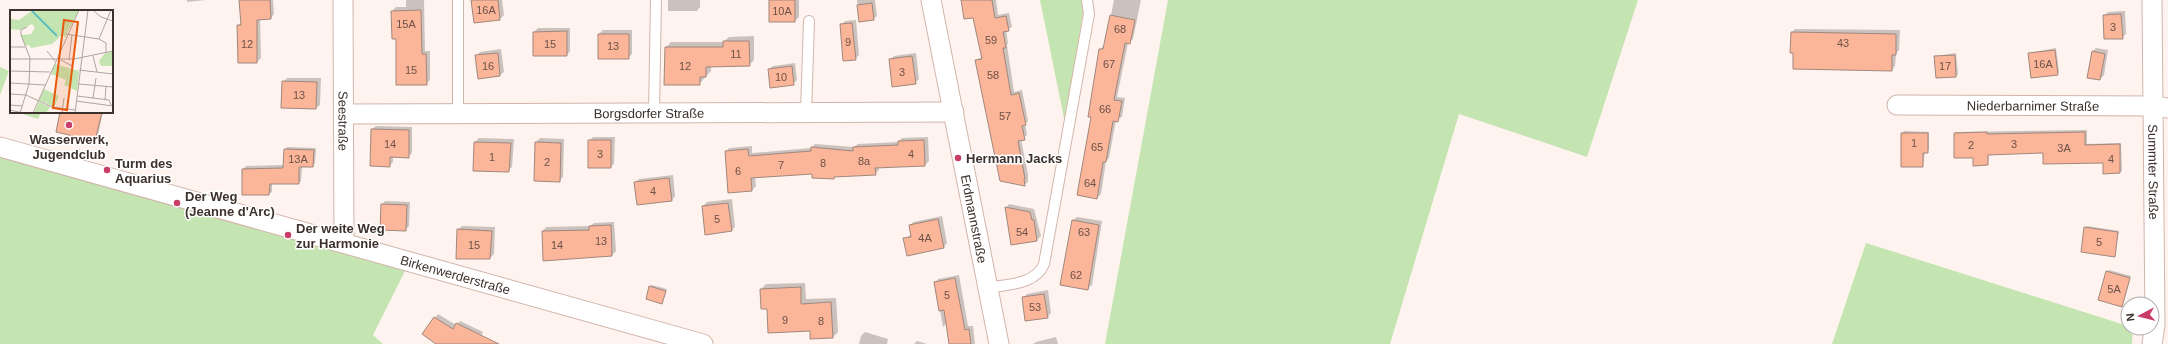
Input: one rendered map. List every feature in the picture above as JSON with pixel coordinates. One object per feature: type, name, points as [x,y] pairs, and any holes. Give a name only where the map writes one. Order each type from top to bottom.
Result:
[{"type":"street","name":"Seestraße","points":[[343,0],[345,114],[344,243]]},
{"type":"street","name":"Erdmannstraße","points":[[932,0],[999,344]]},
{"type":"street","name":"Summter Straße","points":[[2152,0],[2160,107],[2154,325],[2152,344]]},
{"type":"street","name":"Niederbarnimer Straße","points":[[1897,105],[2160,107]]},
{"type":"street","name":"Borgsdorfer Straße","points":[[345,114],[458,115],[954,112]]},
{"type":"street","name":"Birkenwerderstraße","points":[[0,147],[344,243],[409,263],[703,344]]},
{"type":"lane","points":[[458,0],[458,115]]},
{"type":"lane","points":[[654,113],[656,0]]},
{"type":"lane","points":[[988,288],[1032,279],[1041,272],[1044,264],[1089,14],[1087,0]]},
{"type":"lane","points":[[806,112],[809,21]]},
{"type":"green space","points":[[1040,0],[1081,0],[1083,13],[1065,123]]},
{"type":"green space","points":[[1168,0],[1638,0],[1587,157],[1459,114],[1390,344],[1105,344]]},
{"type":"green space","points":[[0,67],[9,71],[0,95]]},
{"type":"green space","points":[[19,113],[41,113],[38,119]]},
{"type":"green space","points":[[0,153],[409,263],[373,335],[383,344],[0,344]]},
{"type":"green space","points":[[1866,243],[2120,323],[2120,336],[2132,336],[2132,344],[1832,344]]},
{"type":"building","points":[[239,0],[270,0],[271,19],[257,20],[257,63],[238,63],[237,25],[241,25]]},
{"type":"building","points":[[471,0],[498,0],[500,20],[474,23]]},
{"type":"building","points":[[769,0],[795,0],[795,22],[769,22]]},
{"type":"building","points":[[961,0],[992,0],[995,18],[1006,16],[1009,31],[1003,32],[1006,48],[1003,48],[1011,95],[1019,93],[1026,125],[1022,126],[1025,140],[1018,141],[1025,186],[1000,181],[975,60],[982,59],[973,18],[964,19]]},
{"type":"building","points":[[872,3],[874,20],[859,22],[857,5]]},
{"type":"building","points":[[421,10],[422,54],[426,54],[427,85],[396,85],[396,39],[392,39],[391,11]]},
{"type":"building","points":[[2121,14],[2123,39],[2104,39],[2103,15]]},
{"type":"building","points":[[1110,15],[1135,20],[1130,44],[1125,43],[1114,100],[1122,101],[1118,122],[1113,121],[1106,162],[1103,162],[1097,199],[1077,195],[1091,117],[1088,117],[1099,49],[1103,49]]},
{"type":"building","points":[[852,23],[856,60],[843,61],[840,24]]},
{"type":"building","points":[[567,31],[567,56],[533,56],[533,32]]},
{"type":"building","points":[[1791,32],[1896,34],[1896,55],[1892,55],[1892,71],[1793,69],[1793,53],[1790,53]]},
{"type":"building","points":[[598,34],[629,34],[629,59],[598,59]]},
{"type":"building","points":[[723,41],[749,41],[750,66],[706,67],[706,77],[700,77],[700,85],[664,85],[665,47],[723,47]]},
{"type":"building","points":[[2055,50],[2058,75],[2031,78],[2028,53]]},
{"type":"building","points":[[2092,51],[2105,54],[2100,80],[2087,78]]},
{"type":"building","points":[[498,53],[500,76],[478,79],[475,55]]},
{"type":"building","points":[[1955,55],[1956,77],[1936,78],[1934,56]]},
{"type":"building","points":[[912,56],[916,84],[892,87],[889,59]]},
{"type":"building","points":[[792,66],[794,85],[770,88],[768,69]]},
{"type":"building","points":[[282,81],[317,82],[316,109],[281,108]]},
{"type":"building","points":[[60,113],[102,113],[95,141],[56,132]]},
{"type":"building","points":[[371,129],[409,130],[409,158],[390,157],[390,167],[370,166]]},
{"type":"building","points":[[1987,132],[1987,134],[2085,132],[2085,145],[2120,144],[2120,173],[2103,174],[2103,163],[2043,164],[2043,153],[1988,155],[1988,165],[1973,166],[1973,158],[1954,158],[1954,133]]},
{"type":"building","points":[[1901,133],[1928,133],[1928,153],[1923,153],[1923,167],[1901,167]]},
{"type":"building","points":[[588,140],[611,140],[611,168],[588,168]]},
{"type":"building","points":[[924,140],[925,166],[875,168],[876,175],[834,177],[834,179],[812,178],[812,174],[751,178],[752,191],[728,193],[725,151],[748,149],[749,156],[811,151],[811,147],[853,151],[853,147],[898,145],[898,141]]},
{"type":"building","points":[[474,142],[511,143],[509,172],[473,171]]},
{"type":"building","points":[[535,142],[561,143],[560,182],[534,181]]},
{"type":"building","points":[[284,149],[314,150],[313,167],[299,167],[299,184],[270,184],[269,195],[242,195],[242,169],[283,168]]},
{"type":"building","points":[[669,178],[672,201],[637,205],[634,182]]},
{"type":"building","points":[[728,203],[732,231],[705,235],[702,206]]},
{"type":"building","points":[[381,204],[407,205],[406,231],[380,230]]},
{"type":"building","points":[[1005,207],[1030,212],[1032,220],[1034,220],[1037,241],[1011,245]]},
{"type":"building","points":[[938,219],[944,248],[907,256],[903,238],[911,237],[909,225]]},
{"type":"building","points":[[1072,220],[1099,225],[1088,290],[1060,285]]},
{"type":"building","points":[[611,225],[612,256],[543,261],[542,231],[589,230],[589,226]]},
{"type":"building","points":[[2084,227],[2118,232],[2115,257],[2081,252]]},
{"type":"building","points":[[457,229],[492,231],[490,259],[456,259]]},
{"type":"building","points":[[2106,271],[2130,278],[2125,296],[2120,296],[2120,306],[2098,300]]},
{"type":"building","points":[[955,278],[965,330],[969,329],[971,344],[949,344],[944,310],[939,311],[934,282]]},
{"type":"building","points":[[649,286],[666,291],[662,304],[646,299]]},
{"type":"building","points":[[801,287],[801,304],[831,302],[833,338],[810,339],[810,331],[768,333],[767,309],[761,309],[760,289]]},
{"type":"building","points":[[1044,294],[1048,318],[1025,321],[1022,297]]},
{"type":"building","points":[[434,317],[453,329],[456,323],[499,344],[436,344],[422,334]]},
{"type":"place","name":"Wasserwerk, Jugendclub","points":[[69,125]]},
{"type":"place","name":"Hermann Jacks","points":[[958,158]]},
{"type":"place","name":"Turm des Aquarius","points":[[107,170]]},
{"type":"place","name":"Der Weg (Jeanne d'Arc)","points":[[177,203]]},
{"type":"place","name":"Der weite Weg zur Harmonie","points":[[288,235]]}]
